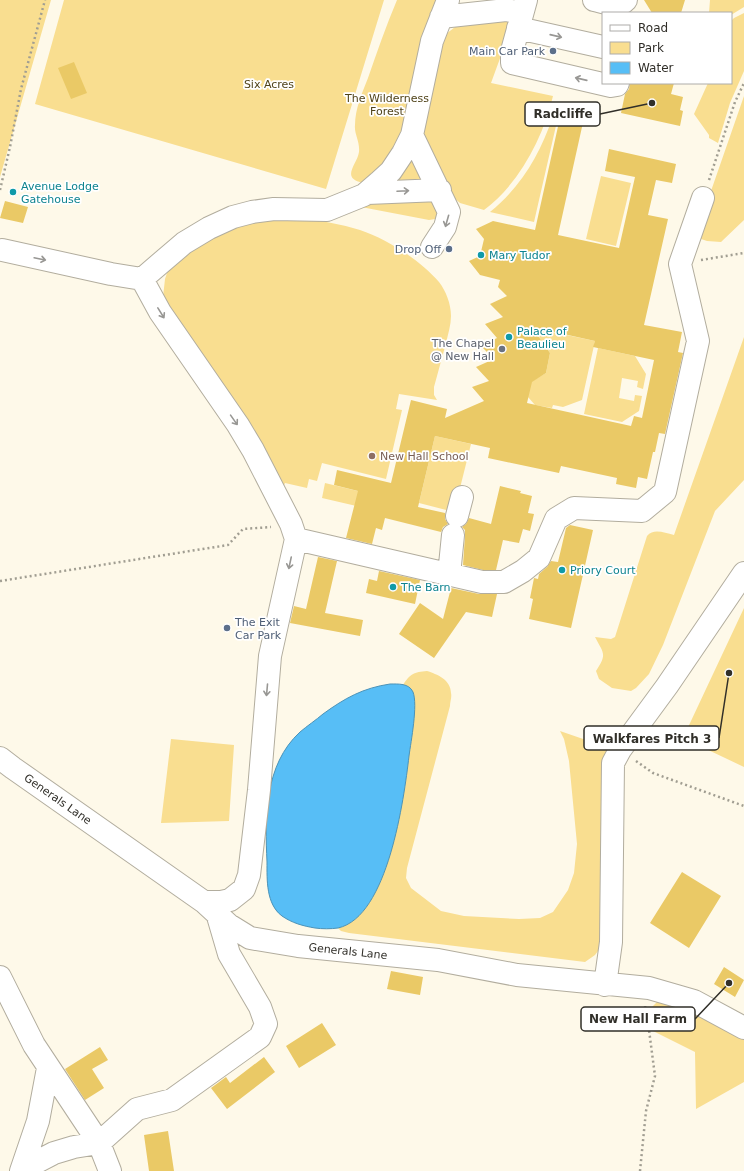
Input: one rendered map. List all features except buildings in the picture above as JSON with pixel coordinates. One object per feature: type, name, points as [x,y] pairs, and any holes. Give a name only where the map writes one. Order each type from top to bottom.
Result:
[{"type":"street","points":[[594,0],[616,5],[622,4],[626,0]]},
{"type":"street","points":[[2,250],[111,274],[142,279],[184,243],[209,228],[233,217],[252,212],[274,209],[327,210],[350,202],[367,193],[391,170],[403,153],[412,135],[421,100],[428,57],[445,9],[506,10],[522,14],[602,47]]},
{"type":"street","points":[[522,14],[512,50],[512,63],[602,84]]},
{"type":"street","points":[[602,84],[611,86],[616,84]]},
{"type":"street","points":[[412,135],[440,190],[449,212],[445,227],[432,247]]},
{"type":"street","points":[[367,193],[440,190]]},
{"type":"street","points":[[296,539],[482,582],[504,582],[523,571],[539,558],[556,519],[574,508],[642,511],[664,492],[698,341],[680,264],[703,198]]},
{"type":"street","points":[[22,1171],[54,1153],[74,1147],[100,1143],[137,1109],[172,1100],[260,1037],[266,1024],[260,1007],[229,954],[210,907],[230,900],[244,889],[249,875],[259,790],[270,656],[296,539],[291,524],[253,450],[238,425],[160,312],[142,279]]},
{"type":"street","points":[[449,575],[458,516]]},
{"type":"street","points":[[605,985],[611,942],[613,763],[620,750],[667,686],[744,573]]},
{"type":"street","name":"Generals Lane","points":[[0,758],[210,907],[229,925],[250,938],[298,946],[438,960],[517,975],[605,985],[649,988],[694,1001],[744,1028]]},
{"type":"street","points":[[0,977],[34,1045],[48,1068],[100,1143],[110,1171]]},
{"type":"street","points":[[22,1171],[38,1121],[48,1068]]},
{"type":"street","points":[[38,1121],[54,1153]]},
{"type":"path","points":[[0,190],[21,89],[45,0]]},
{"type":"path","points":[[703,198],[744,83]]},
{"type":"path","points":[[680,264],[744,253]]},
{"type":"path","points":[[0,581],[228,545],[243,529],[274,527]]},
{"type":"path","points":[[620,750],[653,772],[744,806]]},
{"type":"path","points":[[640,1171],[646,1111],[655,1076],[649,1030]]},
{"type":"green space","points":[[0,0],[51,0],[0,177]]},
{"type":"green space","name":"Six Acres","points":[[64,0],[384,0],[326,189],[35,104]]},
{"type":"green space","name":"The Wilderness Forest","points":[[397,0],[443,0],[413,109],[382,169],[363,183],[352,178],[351,174],[359,152],[359,144],[355,131],[356,113],[361,95]]},
{"type":"green space","points":[[710,0],[744,0],[744,7],[732,14],[732,12],[709,12]]},
{"type":"green space","points":[[744,13],[744,71],[730,103],[718,143],[709,138],[709,135],[694,114],[708,84],[732,84],[732,20]]},
{"type":"green space","points":[[514,20],[491,83],[553,96],[543,128],[519,174],[497,199],[484,210],[460,203],[453,197],[421,136],[439,48],[446,34],[459,24]]},
{"type":"green space","points":[[744,96],[744,220],[721,242],[707,241],[695,237]]},
{"type":"green space","points":[[553,116],[558,117],[534,222],[490,212],[512,191],[529,168],[548,130]]},
{"type":"green space","points":[[414,149],[434,186],[382,189]]},
{"type":"green space","points":[[601,176],[631,183],[616,246],[586,239]]},
{"type":"green space","points":[[437,194],[441,215],[435,219],[429,220],[361,207],[374,197]]},
{"type":"green space","points":[[303,218],[339,224],[360,230],[392,245],[413,258],[439,282],[449,302],[451,311],[450,326],[434,387],[434,395],[437,400],[399,394],[396,409],[402,410],[386,479],[322,463],[317,481],[309,479],[307,488],[285,483],[283,488],[163,297],[165,279],[168,270],[201,242],[256,219]]},
{"type":"green space","points":[[538,329],[595,341],[582,400],[563,407],[553,405],[552,408],[535,405],[528,397],[529,383],[546,373],[550,353],[537,334]]},
{"type":"green space","points":[[744,337],[744,480],[715,511],[663,645],[649,674],[636,688],[631,691],[612,688],[599,679],[596,671],[602,661],[603,654],[595,637],[611,639],[615,637],[647,536],[653,532],[663,532],[674,535]]},
{"type":"green space","points":[[598,348],[635,356],[646,374],[643,389],[637,387],[638,381],[622,378],[619,398],[634,401],[635,395],[642,396],[639,411],[622,422],[584,414]]},
{"type":"green space","points":[[435,436],[471,444],[454,512],[419,503]]},
{"type":"green space","points":[[325,483],[378,496],[365,508],[322,498]]},
{"type":"green space","points":[[744,608],[744,767],[683,738]]},
{"type":"green space","points":[[427,671],[443,678],[449,684],[451,698],[407,868],[406,878],[411,888],[441,911],[464,916],[519,919],[540,918],[553,912],[568,890],[574,873],[577,844],[569,761],[564,739],[560,731],[586,740],[609,751],[601,947],[595,955],[585,962],[349,933],[341,931],[338,928],[350,922],[405,788],[414,700],[409,687],[403,685],[413,674]]},
{"type":"green space","points":[[171,739],[234,745],[229,821],[161,823]]},
{"type":"green space","points":[[658,1001],[685,1005],[744,1035],[744,1082],[696,1109],[695,1052],[651,1030],[650,1009]]},
{"type":"water","points":[[390,684],[409,687],[413,692],[415,705],[407,775],[398,826],[381,880],[369,903],[355,919],[338,928],[315,928],[294,922],[282,916],[277,911],[268,891],[266,828],[267,810],[273,776],[279,760],[288,745],[300,732],[331,708],[355,694],[371,688]]},
{"type":"place","name":"Main Car Park","points":[[553,51]]},
{"type":"place","name":"Radcliffe","points":[[652,103]]},
{"type":"place","name":"Avenue Lodge Gatehouse","points":[[13,192]]},
{"type":"place","name":"Drop Off","points":[[449,249]]},
{"type":"place","name":"Mary Tudor","points":[[481,255]]},
{"type":"place","name":"Palace of Beaulieu","points":[[509,337]]},
{"type":"place","name":"The Chapel @ New Hall","points":[[502,349]]},
{"type":"place","name":"New Hall School","points":[[372,456]]},
{"type":"place","name":"Priory Court","points":[[562,570]]},
{"type":"place","name":"The Barn","points":[[393,587]]},
{"type":"place","name":"The Exit Car Park","points":[[227,628]]},
{"type":"place","name":"Walkfares Pitch 3","points":[[729,673]]},
{"type":"place","name":"New Hall Farm","points":[[729,983]]}]
